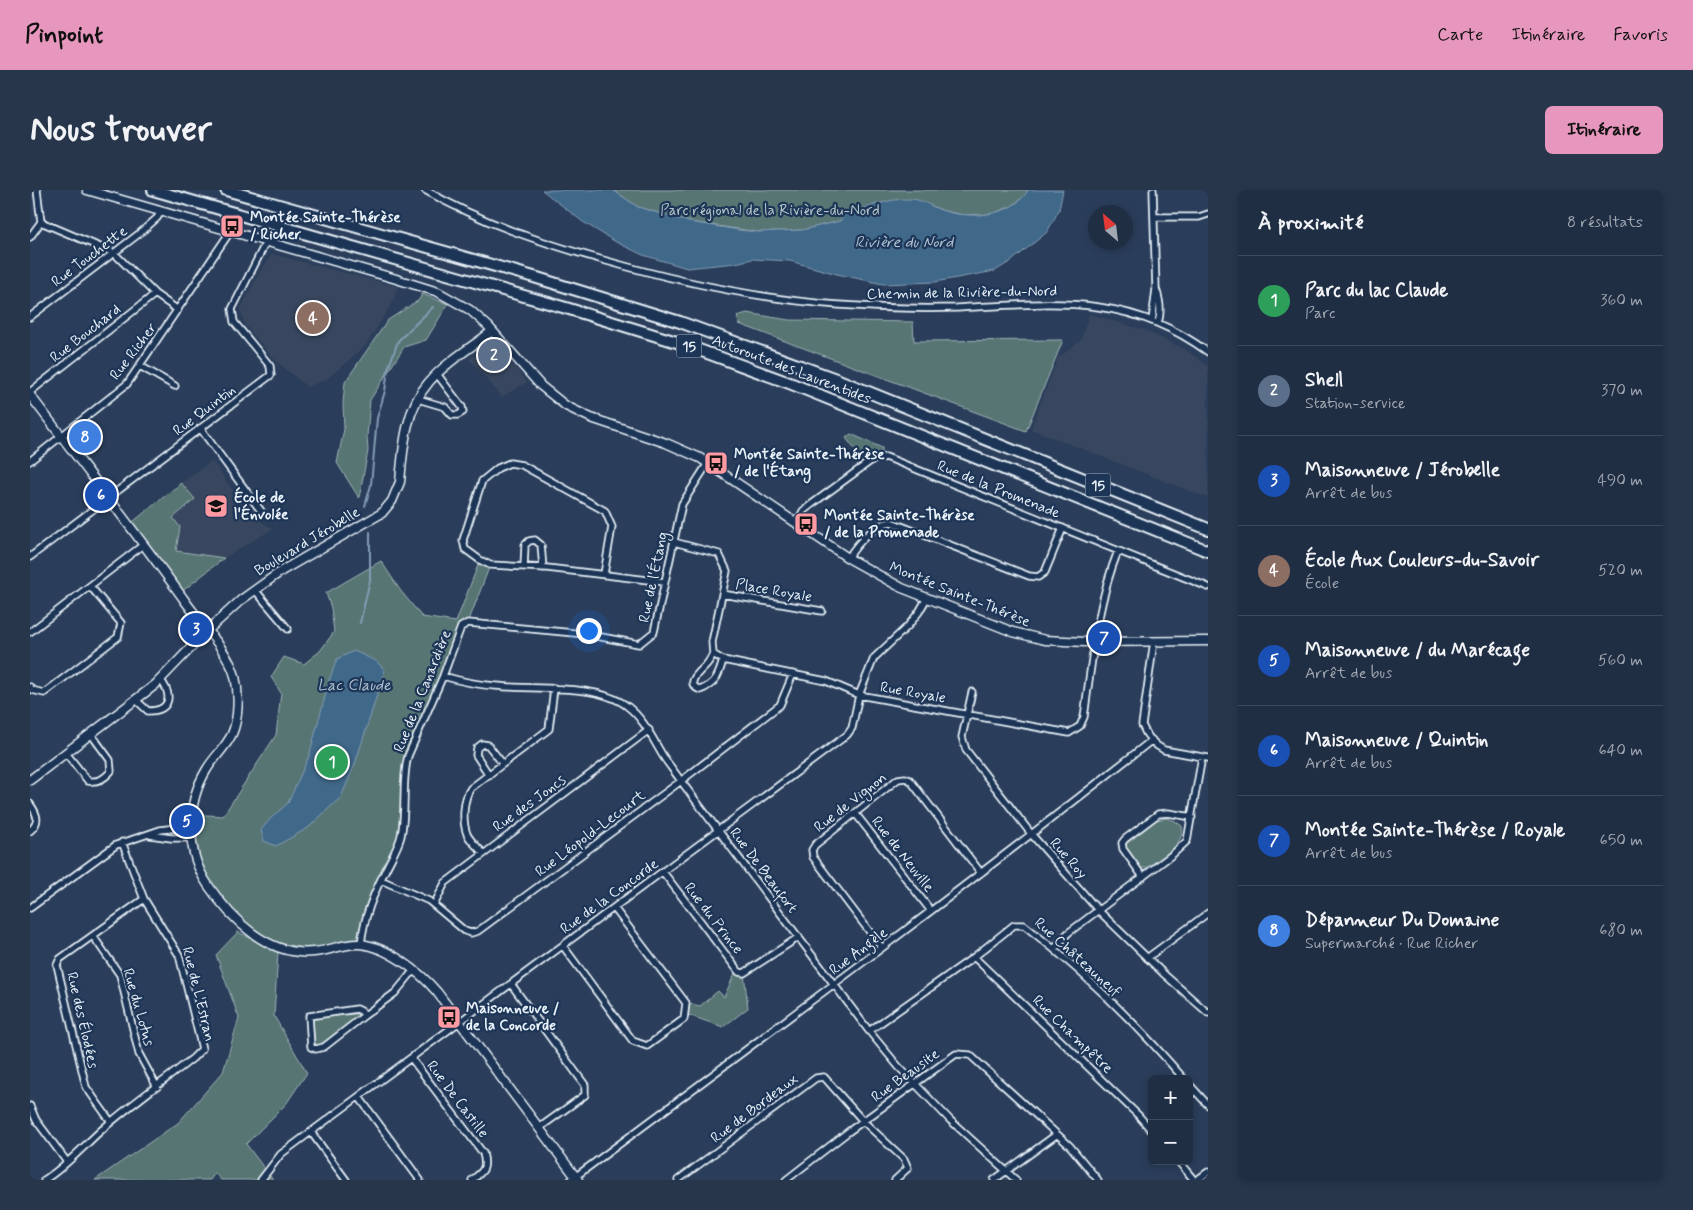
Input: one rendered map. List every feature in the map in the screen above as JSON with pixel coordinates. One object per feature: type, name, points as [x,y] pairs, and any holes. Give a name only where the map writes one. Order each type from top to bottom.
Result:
[{"type":"highway","name":"Autoroute des Laurentides","points":[[153,190],[566,308],[680,343],[792,384],[1208,550]]},
{"type":"highway","name":"Autoroute des Laurentides","points":[[226,190],[560,285],[680,322],[843,382],[1208,529]]},
{"type":"street","points":[[30,237],[41,222],[36,190]]},
{"type":"street","name":"Montée Sainte-Thérèse","points":[[87,190],[438,292],[470,310],[492,331],[541,386],[566,406],[592,418],[670,444],[708,463],[848,558],[893,584],[927,598],[1027,636],[1057,642],[1208,641]]},
{"type":"street","name":"Chemin de la Rivière-du-Nord","points":[[425,190],[470,215],[517,234],[658,275],[736,293],[813,303],[893,308],[1072,303],[1105,307],[1155,322],[1182,335],[1208,352]]},
{"type":"street","points":[[1152,190],[1156,289],[1155,322]]},
{"type":"street","name":"Rue Touchette","points":[[30,317],[146,228],[160,212]]},
{"type":"street","points":[[1154,217],[1198,217],[1208,214]]},
{"type":"street","points":[[41,222],[114,253],[155,294],[178,310]]},
{"type":"street","name":"Rue Richer","points":[[30,462],[127,384],[230,232]]},
{"type":"street","name":"Rue Quintin","points":[[30,557],[271,375],[270,366],[234,322],[232,309],[266,242]]},
{"type":"street","name":"Rue Bouchard","points":[[30,393],[155,294]]},
{"type":"street","name":"Boulevard Jérobelle","points":[[30,780],[136,700],[241,600],[283,570],[364,524],[388,508],[398,490],[400,482],[409,418],[423,389],[437,374],[492,331]]},
{"type":"street","points":[[140,366],[175,386]]},
{"type":"street","points":[[418,399],[445,407],[452,414],[458,415],[463,412],[462,407],[437,374]]},
{"type":"street","points":[[30,393],[208,631],[234,672],[236,685],[234,728],[229,740],[210,764],[199,784],[193,803],[192,838],[196,864],[204,878],[227,911],[239,923],[253,934],[281,948],[304,953],[321,952],[361,944],[387,954],[414,970],[431,985],[460,1022],[575,1179]]},
{"type":"street","points":[[200,428],[261,511]]},
{"type":"street","name":"Rue de la Promenade","points":[[797,523],[803,511],[872,460],[884,457],[1208,587]]},
{"type":"street","points":[[604,574],[612,527],[605,511],[522,465],[510,462],[498,468],[482,481],[463,540],[465,549],[480,560],[490,564],[604,574],[665,582]]},
{"type":"street","name":"Rue de l'Étang","points":[[468,623],[585,634],[639,644],[654,632],[682,504],[708,463]]},
{"type":"street","points":[[848,558],[870,533],[885,523],[891,522],[1029,576],[1038,577],[1045,572],[1063,528]]},
{"type":"street","points":[[524,567],[525,545],[529,541],[535,540],[541,545],[543,568]]},
{"type":"street","points":[[674,542],[719,554],[727,571],[712,642],[714,654],[693,678],[692,684],[695,688],[700,690],[707,688],[718,677],[724,660]]},
{"type":"street","points":[[30,632],[143,545]]},
{"type":"street","name":"Rue Royale","points":[[714,654],[724,660],[826,681],[859,695],[1069,733],[1080,726],[1084,717],[1094,642],[1104,591],[1118,551]]},
{"type":"street","points":[[30,687],[32,690],[44,694],[118,637],[121,623],[90,586]]},
{"type":"street","points":[[255,590],[288,629]]},
{"type":"street","name":"Place Royale","points":[[722,594],[822,611]]},
{"type":"street","name":"Rue de la Concorde","points":[[261,1180],[281,1154],[847,735],[852,728],[859,695],[874,658],[908,626],[927,598]]},
{"type":"street","name":"Rue de la Canardière","points":[[361,944],[370,904],[400,839],[404,816],[405,769],[408,756],[443,676],[461,627],[468,623]]},
{"type":"street","points":[[1054,949],[1068,932],[1173,854],[1186,841],[1205,758],[1164,750],[1144,731],[1142,725],[1154,641]]},
{"type":"street","name":"Rue Léopold-Lecourt","points":[[380,880],[434,905],[464,931],[471,934],[478,931],[681,781],[780,705],[793,674]]},
{"type":"street","name":"Rue De Beaufort","points":[[443,676],[497,687],[554,688],[587,692],[616,700],[627,706],[649,730],[664,757],[681,781],[869,1031],[898,1066],[950,1120],[1016,1180]]},
{"type":"street","points":[[136,700],[142,708],[148,711],[160,709],[169,697],[168,690],[160,679]]},
{"type":"street","points":[[483,853],[468,836],[464,824],[466,796],[471,788],[549,728],[554,688]]},
{"type":"street","name":"Rue Roy","points":[[972,692],[962,738],[966,750],[1032,835],[1098,910],[1147,958],[1208,1013]]},
{"type":"street","name":"Rue des Joncs","points":[[434,905],[445,883],[649,730]]},
{"type":"street","points":[[66,753],[88,781],[98,782],[106,778],[111,771],[110,760],[91,734]]},
{"type":"street","name":"Rue Angèle","points":[[575,1179],[1032,835],[1152,740]]},
{"type":"street","points":[[489,774],[476,755],[479,746],[482,744],[488,745],[503,764]]},
{"type":"street","name":"Rue de Vignon","points":[[882,948],[813,856],[812,850],[815,845],[898,779],[905,778],[910,780],[982,873]]},
{"type":"street","points":[[30,804],[38,819],[30,831]]},
{"type":"street","name":"Rue de Neuville","points":[[855,813],[931,911]]},
{"type":"street","points":[[1143,877],[1123,849],[1122,843],[1125,839],[1158,814],[1168,813],[1192,817]]},
{"type":"street","points":[[30,908],[122,842],[160,830],[191,826]]},
{"type":"street","points":[[148,834],[170,838],[192,838]]},
{"type":"street","name":"Rue de L'Estran","points":[[44,1180],[57,1172],[111,1122],[198,1054],[202,1048],[179,955],[144,899],[122,842]]},
{"type":"street","name":"Rue du Prince","points":[[663,872],[739,972],[744,973],[799,937]]},
{"type":"street","name":"Rue des Élodées","points":[[111,1122],[86,1087],[57,965],[60,959],[144,899]]},
{"type":"street","points":[[562,946],[634,1041],[647,1046],[684,1019],[686,1003],[614,908]]},
{"type":"street","points":[[1147,958],[1208,913]]},
{"type":"street","name":"Rue Châteauneuf","points":[[869,1031],[974,957],[1014,926],[1024,925],[1054,949],[1150,1040],[1181,1075]]},
{"type":"street","name":"Rue du Lotus","points":[[93,936],[120,975],[139,1054],[157,1087]]},
{"type":"street","name":"Rue Champêtre","points":[[974,957],[1117,1094],[1148,1127]]},
{"type":"street","points":[[365,1015],[361,1010],[357,1009],[311,1015],[308,1018],[311,1047],[316,1049],[322,1048],[395,993],[414,970]]},
{"type":"street","points":[[511,984],[585,1085],[585,1095],[538,1128]]},
{"type":"street","name":"Rue Beausite","points":[[786,1180],[914,1083],[956,1054],[970,1055],[1070,1146],[1098,1180]]},
{"type":"street","name":"Rue De Castille","points":[[411,1058],[482,1153],[485,1164],[482,1172],[472,1180]]},
{"type":"street","name":"Rue de Bordeaux","points":[[678,1180],[816,1078],[824,1077],[863,1121]]},
{"type":"street","points":[[1193,1088],[1208,1105]]},
{"type":"street","points":[[359,1097],[420,1180]]},
{"type":"street","points":[[30,1106],[36,1120],[68,1162]]},
{"type":"street","points":[[863,1121],[904,1159],[908,1168],[895,1180]]},
{"type":"street","points":[[311,1132],[346,1180]]},
{"type":"street","points":[[994,1180],[1056,1135]]},
{"type":"street","points":[[1181,1165],[1194,1180]]},
{"type":"street","points":[[1198,1180],[1208,1172]]},
{"type":"shaded area","points":[[272,254],[398,287],[391,305],[366,345],[327,379],[307,387],[276,361],[245,325],[240,310],[259,273]]},
{"type":"shaded area","points":[[1089,314],[1144,330],[1186,350],[1208,366],[1208,498],[1031,429],[1058,358],[1081,340]]},
{"type":"shaded area","points":[[494,343],[527,382],[502,397],[469,359],[487,345]]},
{"type":"shaded area","name":"École de l'Énvolée","points":[[212,461],[249,513],[273,529],[224,558],[176,551],[180,528],[173,518],[195,499],[181,483]]},
{"type":"green space","name":"Parc régional de la Rivière-du-Nord","points":[[613,190],[1028,190],[1026,195],[1012,206],[992,214],[964,215],[944,211],[914,199],[802,230],[758,232],[690,222],[638,207]]},
{"type":"green space","points":[[422,294],[448,304],[426,340],[404,347],[370,400],[367,436],[368,451],[359,498],[337,463],[344,429],[343,403],[345,382],[388,320],[419,300]]},
{"type":"green space","points":[[747,313],[789,320],[913,322],[914,341],[1063,340],[1026,431],[739,324],[737,316]]},
{"type":"green space","points":[[851,434],[882,448],[882,452],[873,454],[863,460],[846,438]]},
{"type":"green space","points":[[181,483],[195,499],[173,518],[180,527],[176,551],[224,558],[180,593],[129,525]]},
{"type":"green space","points":[[480,560],[490,565],[468,623],[464,624],[408,756],[400,839],[381,880],[361,944],[321,951],[288,950],[247,929],[199,870],[192,814],[223,816],[276,735],[281,693],[271,677],[284,657],[304,664],[320,651],[334,632],[331,608],[326,593],[381,561],[400,590],[422,617],[456,622]]},
{"type":"green space","points":[[1166,818],[1182,826],[1180,839],[1171,850],[1146,868],[1139,866],[1130,856],[1126,844],[1157,820]]},
{"type":"green space","points":[[238,932],[278,952],[274,1016],[307,1073],[286,1104],[246,1144],[273,1180],[221,1180],[215,1173],[210,1180],[95,1180],[178,1123],[223,1072],[239,1018],[216,955]]},
{"type":"green space","points":[[737,969],[744,973],[748,1008],[723,1027],[685,1014],[686,1003],[700,1006],[718,991],[724,997]]},
{"type":"green space","points":[[358,1015],[357,1017],[324,1042],[318,1045],[315,1044],[312,1021],[314,1018]]},
{"type":"water","name":"Rivière du Nord","points":[[542,190],[613,190],[638,207],[689,222],[758,232],[802,230],[840,221],[844,215],[877,204],[902,199],[919,200],[954,214],[990,214],[1012,206],[1028,190],[1063,190],[1059,210],[1047,232],[1013,260],[995,271],[935,282],[883,284],[790,261],[752,259],[736,263],[687,268],[643,255],[616,242],[583,222]]},
{"type":"water","name":"Lac Claude","points":[[354,651],[376,661],[385,670],[354,767],[341,797],[308,828],[276,846],[264,841],[261,830],[288,803],[309,756],[337,659]]},
{"type":"waterway","points":[[365,506],[371,485],[377,418],[385,391],[388,369],[398,341],[433,307]]},
{"type":"waterway","points":[[360,623],[370,580],[370,532]]},
{"type":"place","name":"Montée Sainte-Thérèse / Richer","points":[[232,226]]},
{"type":"place","name":"École Aux Couleurs-du-Savoir","points":[[313,318]]},
{"type":"place","name":"Shell","points":[[494,355]]},
{"type":"place","name":"Dépanneur Du Domaine","points":[[85,437]]},
{"type":"place","name":"Montée Sainte-Thérèse / de l'Étang","points":[[716,463]]},
{"type":"place","name":"Maisonneuve / Quintin","points":[[101,495]]},
{"type":"place","name":"École de l'Énvolée","points":[[216,506]]},
{"type":"place","name":"Montée Sainte-Thérèse / de la Promenade","points":[[806,524]]},
{"type":"place","name":"Maisonneuve / Jérobelle","points":[[196,629]]},
{"type":"place","name":"Montée Sainte-Thérèse / Royale","points":[[1104,638]]},
{"type":"place","name":"Parc du lac Claude","points":[[332,762]]},
{"type":"place","name":"Maisonneuve / du Marécage","points":[[187,821]]},
{"type":"place","name":"Maisonneuve / de la Concorde","points":[[449,1017]]}]
